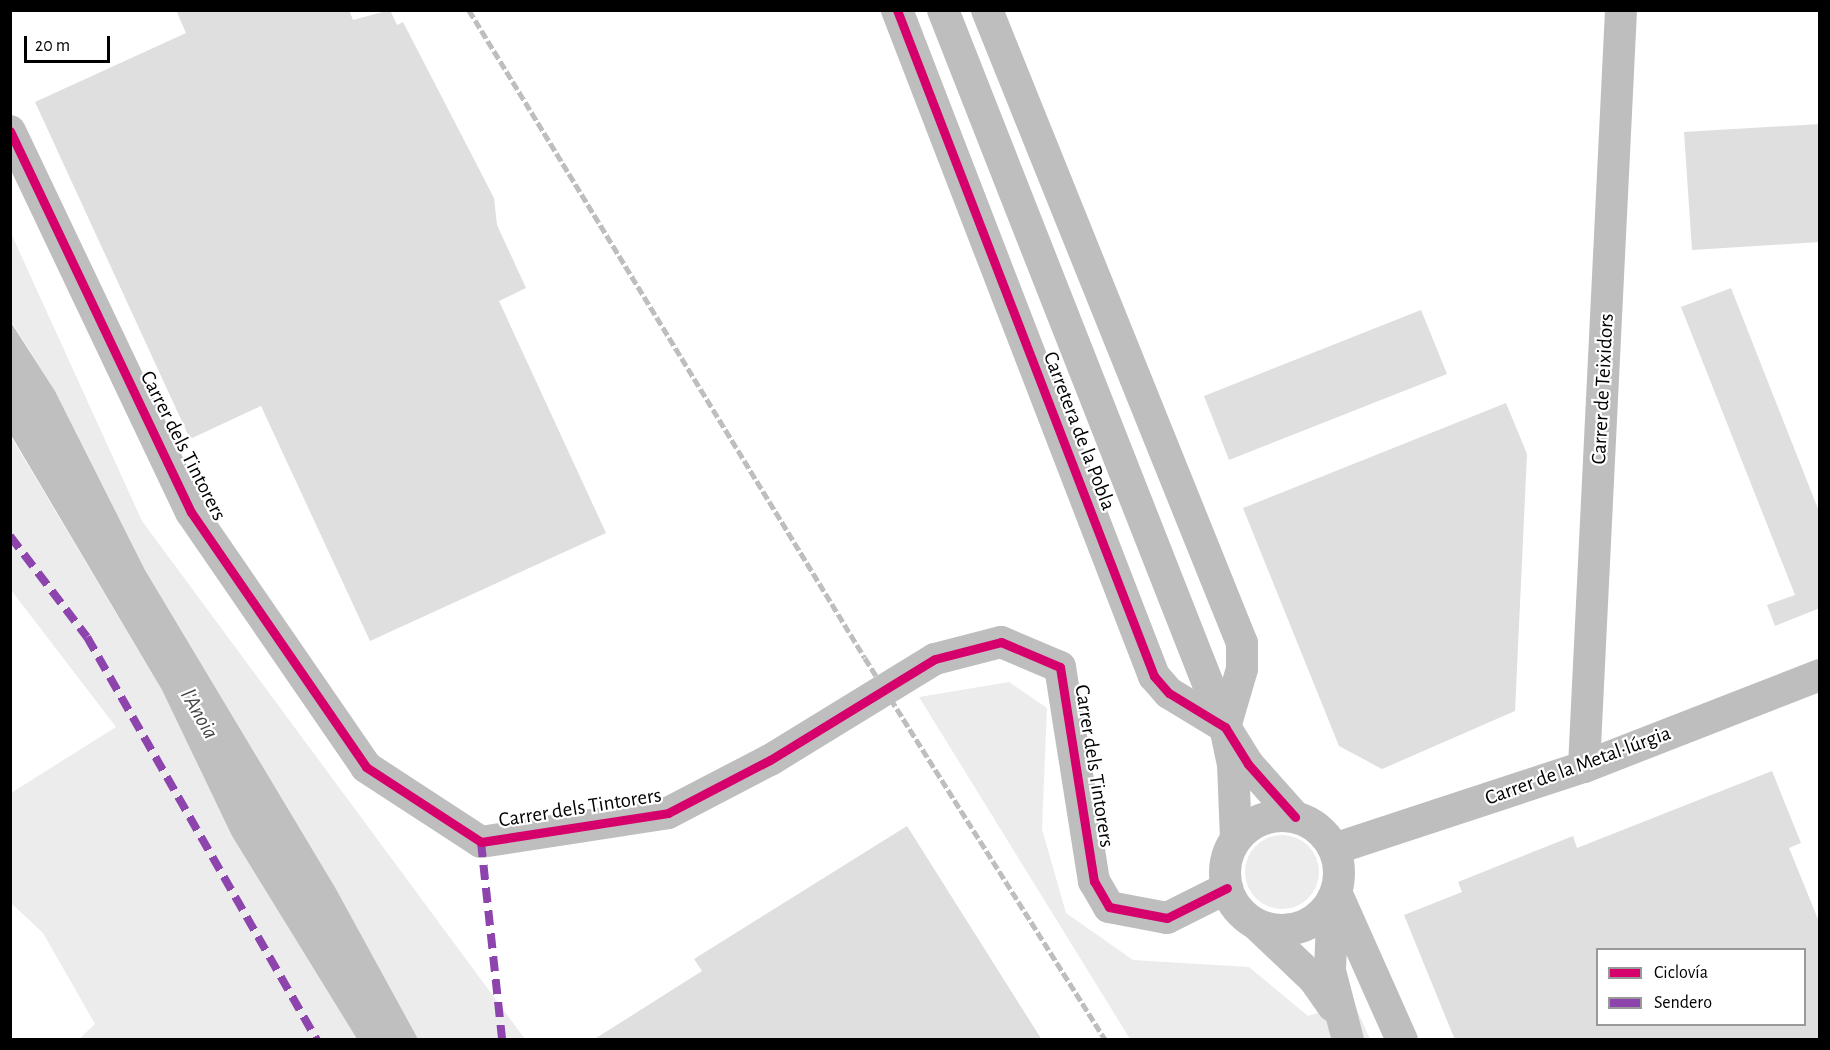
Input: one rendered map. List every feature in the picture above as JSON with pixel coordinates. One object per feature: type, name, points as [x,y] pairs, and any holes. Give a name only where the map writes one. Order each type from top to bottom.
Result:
[{"type":"street","name":"Carretera de la Pobla","points":[[897,10],[1154,676],[1169,693],[1225,727],[1248,764],[1295,817]]},
{"type":"street","name":"Carretera de la Pobla","points":[[942,10],[1225,727],[1233,764],[1236,838]]},
{"type":"street","name":"Carretera de la Pobla","points":[[987,10],[1242,643],[1242,669],[1225,727]]},
{"type":"street","name":"Carrer de Teixidors","points":[[1584,767],[1621,10]]},
{"type":"street","name":"Carrer dels Tintorers","points":[[10,131],[191,512],[366,767],[481,842],[668,813],[770,760],[935,659],[1001,642],[1060,667],[1094,881],[1109,907],[1167,918],[1227,888]]},
{"type":"street","name":"Carrer de la Metal·lúrgia","points":[[1334,849],[1584,767],[1820,675]]},
{"type":"street","points":[[1295,817],[1311,823],[1334,849],[1335,895],[1330,971],[1342,1025],[1314,979],[1233,902],[1227,888],[1226,862],[1236,838],[1263,819],[1295,817]]},
{"type":"street","points":[[1256,924],[1286,930],[1302,927],[1323,914],[1335,895]]},
{"type":"street","points":[[1335,895],[1402,1040]]},
{"type":"shaded area","points":[[10,231],[142,521],[525,1039],[418,1039],[336,889],[145,570],[55,391],[11,321]]},
{"type":"shaded area","points":[[10,435],[162,690],[232,836],[357,1039],[79,1039],[95,1024],[43,933],[11,903],[11,793],[116,727],[11,590]]},
{"type":"shaded area","points":[[1009,682],[1047,708],[1042,829],[1066,913],[1133,960],[1249,967],[1308,1016],[1353,1001],[1370,1039],[1130,1039],[919,697]]},
{"type":"shaded area","points":[[1282,835],[1303,841],[1313,851],[1319,872],[1313,893],[1303,903],[1282,909],[1261,903],[1251,893],[1245,872],[1251,851],[1261,841]]},
{"type":"water","name":"l'Anoia","points":[[10,321],[55,391],[145,570],[336,889],[418,1039],[357,1039],[232,836],[162,690],[11,435]]},
{"type":"building","points":[[176,10],[349,10],[353,20],[390,10],[397,25],[403,22],[494,198],[497,225],[526,288],[499,301],[606,533],[370,641],[261,406],[190,439],[35,102],[186,33]]},
{"type":"building","points":[[1820,124],[1820,242],[1692,250],[1684,132]]},
{"type":"building","points":[[1731,288],[1820,514],[1820,608],[1775,626],[1767,605],[1795,595],[1681,307]]},
{"type":"building","points":[[1421,310],[1447,374],[1229,460],[1204,396]]},
{"type":"building","points":[[1506,403],[1527,454],[1515,711],[1382,769],[1339,746],[1243,508]]},
{"type":"building","points":[[1772,771],[1801,843],[1789,848],[1820,924],[1820,1040],[1455,1040],[1404,915],[1462,892],[1458,882],[1573,836],[1577,848]]},
{"type":"building","points":[[907,826],[1042,1040],[593,1040],[702,971],[694,959]]},
{"type":"railway","points":[[469,10],[865,658],[1106,1040]]},
{"type":"marked path","points":[[10,536],[87,637],[317,1040]]},
{"type":"marked path","points":[[481,842],[502,1040]]},
{"type":"cycle path","points":[[897,10],[1154,676],[1169,693],[1225,727],[1248,764],[1295,817]]},
{"type":"cycle path","points":[[10,131],[191,512],[366,767],[481,842],[668,813],[770,760],[935,659],[1001,642],[1060,667],[1094,881],[1109,907],[1167,918],[1227,888]]}]
